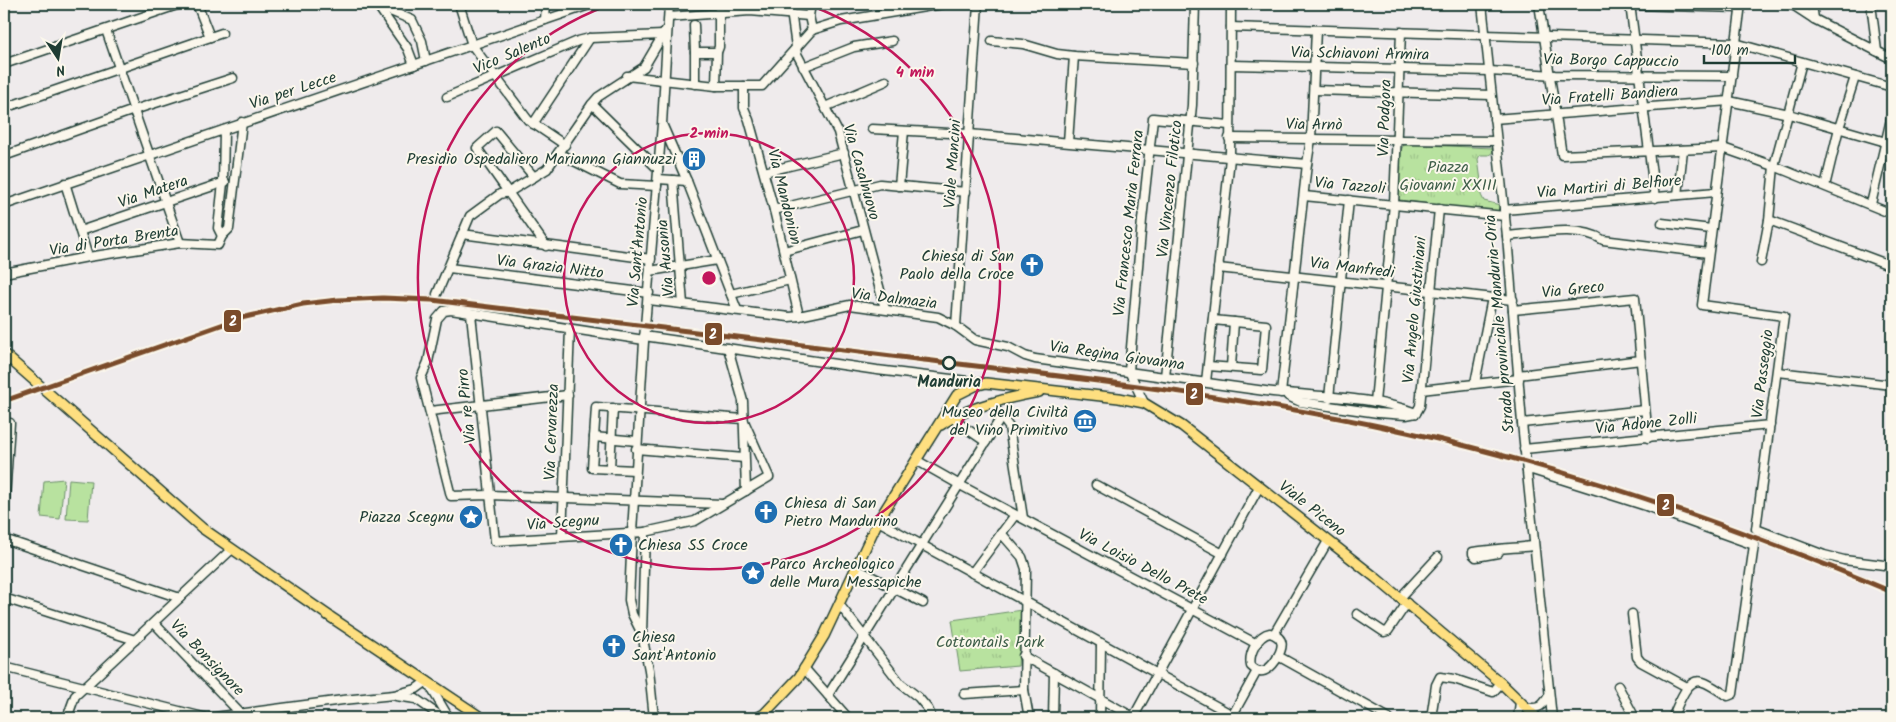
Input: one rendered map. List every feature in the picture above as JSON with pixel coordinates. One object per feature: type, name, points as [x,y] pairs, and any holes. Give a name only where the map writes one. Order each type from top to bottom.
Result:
[{"type":"main road","points":[[4,354],[202,528],[482,718]]},
{"type":"main road","points":[[757,718],[764,714],[799,677],[824,636],[878,521],[955,398],[975,386],[986,383]]},
{"type":"main road","name":"Viale Piceno","points":[[986,383],[1119,398],[1144,403],[1182,426],[1403,601],[1501,683],[1537,718]]},
{"type":"main road","points":[[1007,386],[1012,393],[1010,399]]},
{"type":"main road","points":[[937,428],[952,417],[966,412],[1010,399],[1052,390]]},
{"type":"main road","points":[[955,398],[954,408],[956,411],[966,412]]},
{"type":"main road","name":"Viale Piceno","points":[[1523,704],[1532,718]]},
{"type":"street","points":[[4,64],[180,4]]},
{"type":"street","points":[[197,4],[210,37]]},
{"type":"street","points":[[459,4],[472,45],[495,76],[528,120],[564,145]]},
{"type":"street","points":[[545,20],[546,4]]},
{"type":"street","points":[[565,4],[565,13]]},
{"type":"street","name":"Via per Lecce","points":[[4,205],[224,130],[242,122],[414,66],[592,4]]},
{"type":"street","name":"Via Sant'Antonio","points":[[642,634],[632,614],[629,600],[639,410],[662,124],[669,4]]},
{"type":"street","points":[[716,86],[717,52],[719,47],[719,4]]},
{"type":"street","name":"Via Casalnuovo","points":[[790,4],[795,49],[838,132],[885,310]]},
{"type":"street","points":[[811,4],[809,16],[812,30]]},
{"type":"street","points":[[627,76],[716,86],[762,86],[812,30],[841,21],[906,7],[943,4]]},
{"type":"street","name":"Viale Mancini","points":[[956,326],[978,4]]},
{"type":"street","name":"Via Vincenzo Filotico","points":[[1165,377],[1191,122],[1195,4]]},
{"type":"street","points":[[1206,382],[1230,158],[1231,4]]},
{"type":"street","name":"Strada provinciale Manduria-Oria","points":[[1482,4],[1507,236],[1524,449],[1552,718]]},
{"type":"street","points":[[1539,4],[1562,155],[1722,148],[1826,186],[1892,214]]},
{"type":"street","points":[[1598,4],[1740,6]]},
{"type":"street","points":[[1630,4],[1655,198]]},
{"type":"street","points":[[1791,4],[1814,19],[1892,59]]},
{"type":"street","points":[[1812,4],[1814,19]]},
{"type":"street","points":[[1871,4],[1877,51]]},
{"type":"street","points":[[377,5],[412,20],[422,41],[426,61]]},
{"type":"street","points":[[377,5],[408,49],[414,66]]},
{"type":"street","name":"Via Passeggio","points":[[1740,6],[1702,305],[1784,316],[1756,529],[1824,555],[1844,560],[1892,566]]},
{"type":"street","points":[[438,294],[462,234],[474,211],[500,194],[509,192],[547,169],[598,97],[627,76],[644,67],[663,35],[669,20],[750,11],[809,16]]},
{"type":"street","points":[[694,25],[695,84]]},
{"type":"street","points":[[1231,27],[1736,43],[1892,87]]},
{"type":"street","points":[[106,30],[180,243]]},
{"type":"street","points":[[1281,393],[1311,139],[1316,30]]},
{"type":"street","name":"Via Podgora","points":[[1375,402],[1394,204],[1401,32]]},
{"type":"street","points":[[4,108],[222,33]]},
{"type":"street","name":"Vico Salento","points":[[446,97],[578,40],[663,35]]},
{"type":"street","points":[[533,124],[590,38]]},
{"type":"street","points":[[803,67],[854,46],[892,41]]},
{"type":"street","points":[[992,41],[1023,44],[1057,54],[1074,56],[1194,63]]},
{"type":"street","points":[[695,52],[717,52]]},
{"type":"street","points":[[1068,142],[1074,56]]},
{"type":"street","points":[[1761,262],[1769,220],[1774,166],[1790,114],[1802,62]]},
{"type":"street","name":"Via Schiavoni Armira","points":[[1231,65],[1490,70]]},
{"type":"street","name":"Via Borgo Cappuccio","points":[[1490,70],[1550,74],[1732,76]]},
{"type":"street","points":[[1826,186],[1855,77]]},
{"type":"street","points":[[4,156],[134,110],[233,78]]},
{"type":"street","points":[[825,107],[886,81]]},
{"type":"street","name":"Via Mandonion","points":[[744,86],[744,108],[764,172],[799,316]]},
{"type":"street","points":[[1314,90],[1491,95]]},
{"type":"street","name":"Via Fratelli Bandiera","points":[[1494,119],[1729,101],[1790,114],[1886,142]]},
{"type":"street","points":[[592,104],[658,169]]},
{"type":"street","points":[[1871,204],[1892,116]]},
{"type":"street","name":"Via Francesco Maria Ferrara","points":[[1129,371],[1153,118],[1229,125]]},
{"type":"street","points":[[224,130],[223,182],[218,228],[222,236],[229,229],[242,122]]},
{"type":"street","points":[[662,124],[687,181],[737,310]]},
{"type":"street","points":[[872,129],[969,134],[1307,164]]},
{"type":"street","points":[[534,177],[496,131],[477,148],[546,246]]},
{"type":"street","points":[[899,186],[904,131]]},
{"type":"street","name":"Via Arnò","points":[[1229,138],[1398,140]]},
{"type":"street","points":[[1398,140],[1496,141]]},
{"type":"street","points":[[1678,195],[1684,150]]},
{"type":"street","points":[[558,153],[620,184],[674,180],[687,181]]},
{"type":"street","points":[[764,172],[844,153]]},
{"type":"street","name":"Via Ausonia","points":[[674,180],[684,304]]},
{"type":"street","name":"Via Matera","points":[[80,231],[223,182],[234,181]]},
{"type":"street","points":[[65,183],[88,257]]},
{"type":"street","points":[[774,210],[880,184],[966,192]]},
{"type":"street","name":"Via Martiri di Belfiore","points":[[1504,213],[1716,192]]},
{"type":"street","name":"Via Tazzoli","points":[[1304,196],[1394,204]]},
{"type":"street","points":[[1329,398],[1349,200]]},
{"type":"street","points":[[1394,204],[1504,213]]},
{"type":"street","name":"Via Angelo Giustiniani","points":[[1416,413],[1420,406],[1439,208]]},
{"type":"street","points":[[1769,220],[1892,266]]},
{"type":"street","points":[[1662,223],[1711,229]]},
{"type":"street","points":[[784,251],[863,230]]},
{"type":"street","points":[[1507,236],[1577,231],[1603,240],[1708,254]]},
{"type":"street","points":[[462,234],[651,259]]},
{"type":"street","name":"Via di Porta Brenta","points":[[4,273],[88,257],[180,243],[218,245],[222,236]]},
{"type":"street","points":[[650,271],[718,260]]},
{"type":"street","name":"Via Grazia Nitto","points":[[449,268],[649,296]]},
{"type":"street","name":"Via Manfredi","points":[[1218,268],[1513,300]]},
{"type":"street","points":[[731,294],[790,280]]},
{"type":"street","name":"Via Dalmazia","points":[[649,296],[684,304],[799,316],[850,305],[938,317],[956,326]]},
{"type":"street","points":[[1475,383],[1492,298]]},
{"type":"street","name":"Via Greco","points":[[1513,310],[1634,298],[1640,360]]},
{"type":"street","points":[[722,504],[490,494],[451,496],[421,378],[428,362],[437,319],[444,311],[451,310],[570,329],[986,383]]},
{"type":"street","name":"Via re Pirro","points":[[471,314],[490,494]]},
{"type":"street","points":[[1208,366],[1262,370],[1266,325],[1213,320]]},
{"type":"street","points":[[1231,367],[1234,322]]},
{"type":"street","name":"Via Regina Giovanna","points":[[956,326],[975,340],[1008,347],[1030,358],[1281,393]]},
{"type":"street","name":"Via Cervarezza","points":[[562,536],[570,329]]},
{"type":"street","points":[[728,348],[743,401],[746,491]]},
{"type":"street","points":[[1421,390],[1640,360],[1648,438]]},
{"type":"street","points":[[1129,371],[1144,403]]},
{"type":"street","points":[[1778,372],[1892,385]]},
{"type":"street","points":[[955,380],[959,389],[955,398]]},
{"type":"street","points":[[1281,393],[1375,402],[1416,413]]},
{"type":"street","points":[[1281,393],[1301,402],[1378,413],[1406,415],[1416,413]]},
{"type":"street","points":[[430,411],[568,396]]},
{"type":"street","points":[[972,573],[1001,533],[1019,517],[1010,427],[992,404]]},
{"type":"street","points":[[635,470],[592,468],[596,407],[743,419]]},
{"type":"street","points":[[610,468],[614,408]]},
{"type":"street","points":[[1522,422],[1645,410]]},
{"type":"street","points":[[828,695],[1002,416]]},
{"type":"street","name":"Via Scegnu","points":[[490,494],[495,541],[645,532],[695,521],[768,477],[743,419]]},
{"type":"street","points":[[957,422],[986,442]]},
{"type":"street","points":[[4,513],[10,424]]},
{"type":"street","name":"Via Adone Zolli","points":[[1524,449],[1770,425]]},
{"type":"street","points":[[594,437],[612,438],[637,445],[744,458]]},
{"type":"street","name":"Via Loisio Dello Prete","points":[[916,460],[1257,644]]},
{"type":"street","points":[[1527,471],[1532,470],[1646,506],[1754,545],[1733,694],[1728,696],[1702,681],[1696,682],[1687,687],[1672,718]]},
{"type":"street","points":[[1096,485],[1223,554]]},
{"type":"street","points":[[1023,656],[1134,718],[1259,487]]},
{"type":"street","points":[[878,521],[1101,642],[1234,717],[1257,671]]},
{"type":"street","points":[[645,532],[642,634],[654,718]]},
{"type":"street","points":[[1001,533],[1025,562],[1026,603],[1023,656],[1024,690],[1029,718]]},
{"type":"street","points":[[4,539],[180,598]]},
{"type":"street","points":[[1274,634],[1328,541]]},
{"type":"street","points":[[1500,550],[1534,546]]},
{"type":"street","points":[[67,718],[76,696],[232,549]]},
{"type":"street","points":[[1357,614],[1384,632],[1388,631],[1403,601],[1438,557]]},
{"type":"street","points":[[855,568],[923,603]]},
{"type":"street","points":[[4,598],[135,640]]},
{"type":"street","points":[[839,604],[901,684],[918,697],[928,709],[932,718]]},
{"type":"street","points":[[1632,614],[1637,657],[1642,662],[1687,687]]},
{"type":"street","name":"Via Bonsignore","points":[[154,623],[240,713]]},
{"type":"street","points":[[1274,634],[1279,636],[1282,648],[1270,669],[1257,671],[1251,666],[1250,661],[1257,644],[1264,635],[1274,634]]},
{"type":"street","points":[[1100,718],[1101,642]]},
{"type":"street","points":[[1278,656],[1389,718]]},
{"type":"street","points":[[4,667],[207,718],[394,695],[416,689],[427,681],[449,718]]},
{"type":"street","points":[[804,668],[848,718]]},
{"type":"street","points":[[1053,718],[1054,673]]},
{"type":"street","points":[[1431,718],[1436,685],[1440,677],[1454,679],[1493,692],[1501,683]]},
{"type":"street","points":[[1618,686],[1636,718]]},
{"type":"street","points":[[416,689],[416,700]]},
{"type":"street","points":[[964,694],[1024,690]]},
{"type":"street","points":[[394,695],[416,700],[443,718]]},
{"type":"street","points":[[1518,718],[1523,704],[1536,708],[1543,705],[1549,695]]},
{"type":"street","name":"Strada provinciale Manduria-Oria","points":[[1547,718],[1550,705]]},
{"type":"green space","name":"Piazza Giovanni XXIII","points":[[1404,144],[1492,148],[1493,152],[1489,155],[1480,155],[1478,159],[1481,195],[1484,201],[1500,205],[1498,211],[1496,213],[1400,200],[1398,198],[1401,150]]},
{"type":"green space","points":[[64,479],[60,519],[41,517],[44,481]]},
{"type":"green space","points":[[69,479],[91,481],[88,520],[66,519]]},
{"type":"green space","name":"Cottontails Park","points":[[1022,610],[1018,666],[960,671],[952,620]]},
{"type":"rail line","name":"2","points":[[4,401],[241,318],[303,304],[338,300],[383,298],[432,300],[1106,382],[1227,399],[1347,420],[1469,447],[1592,481],[1714,522],[1892,592]]},
{"type":"place","name":"Presidio Ospedaliero Marianna Giannuzzi","points":[[694,159]]},
{"type":"place","name":"Chiesa di San Paolo della Croce","points":[[1032,265]]},
{"type":"place","name":"Manduria","points":[[949,363]]},
{"type":"place","name":"Museo della Civiltà del Vino Primitivo","points":[[1085,421]]},
{"type":"place","name":"Chiesa di San Pietro Mandurino","points":[[766,512]]},
{"type":"place","name":"Piazza Scegnu","points":[[471,517]]},
{"type":"place","name":"Chiesa SS Croce","points":[[621,545]]},
{"type":"place","name":"Parco Archeologico delle Mura Messapiche","points":[[753,573]]},
{"type":"place","name":"Chiesa Sant'Antonio","points":[[614,646]]}]
